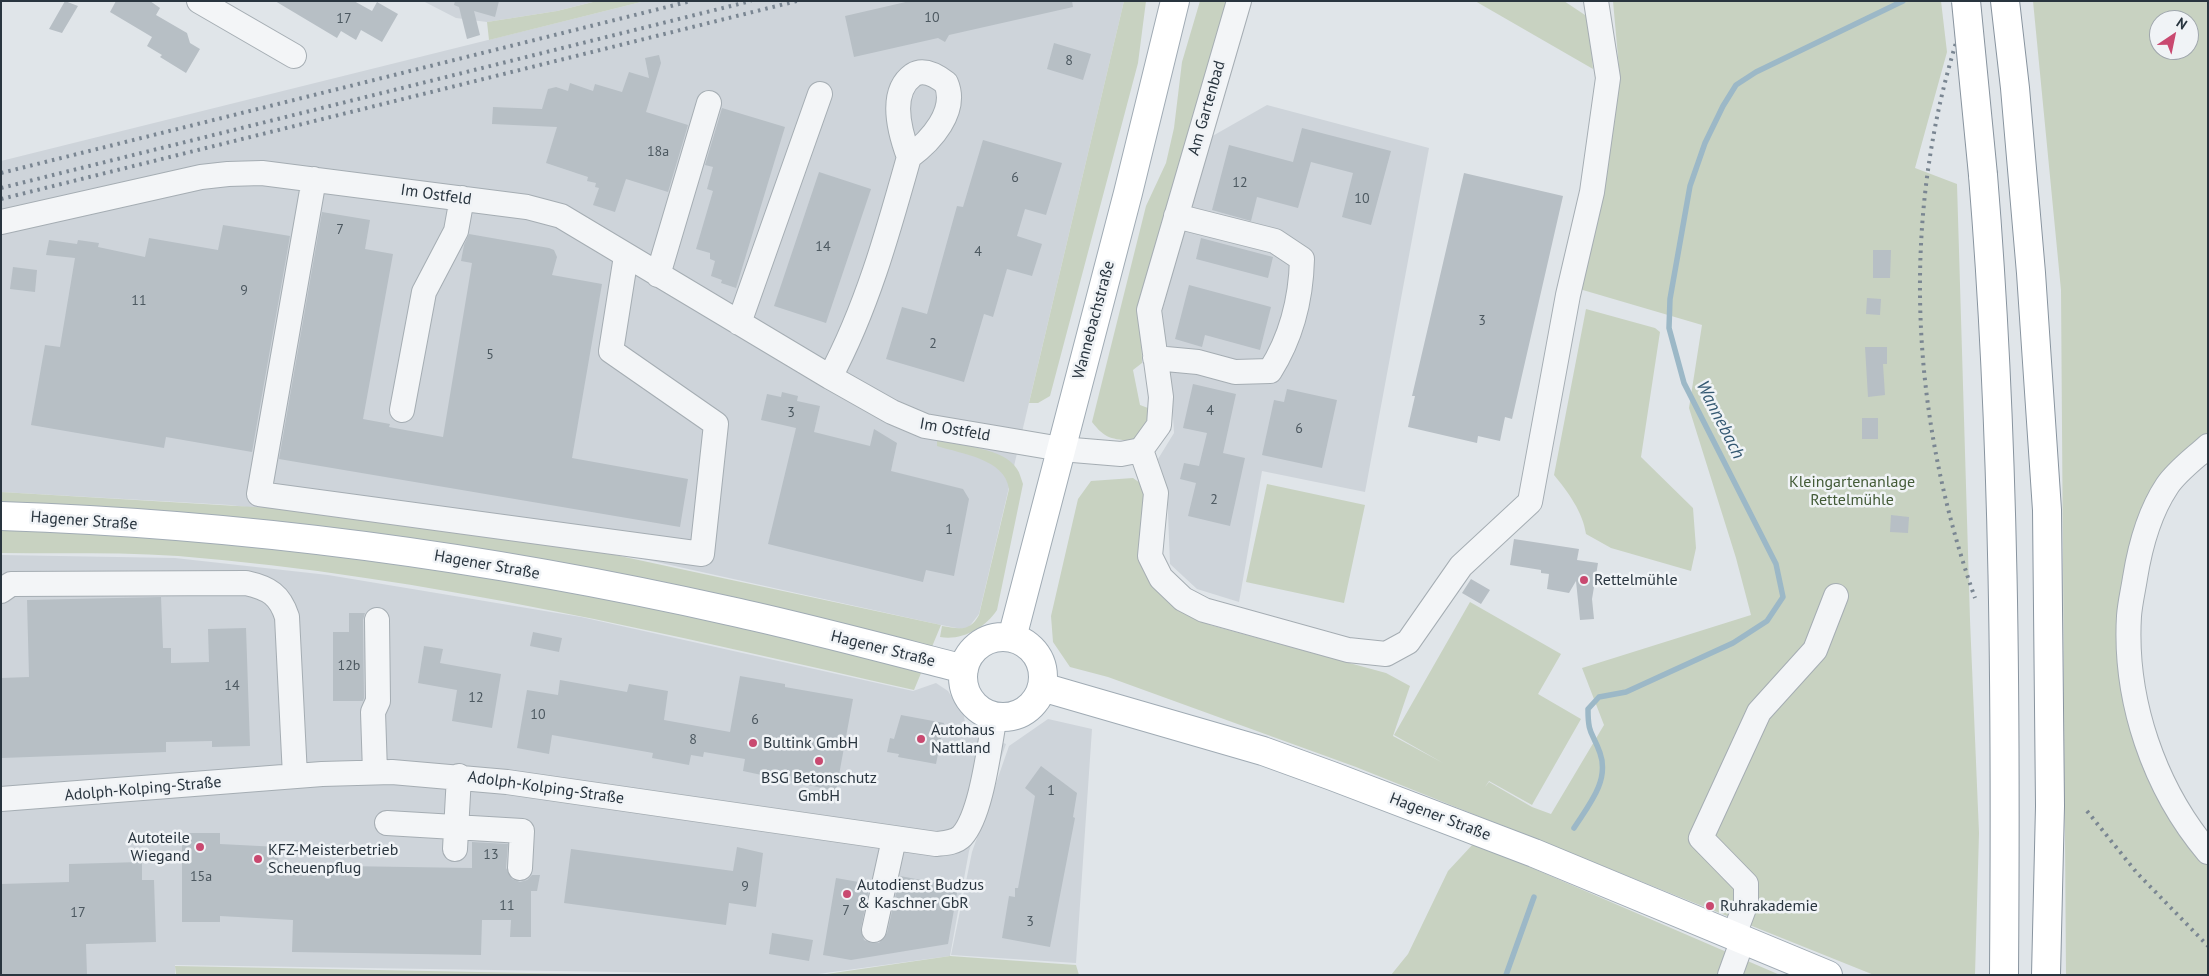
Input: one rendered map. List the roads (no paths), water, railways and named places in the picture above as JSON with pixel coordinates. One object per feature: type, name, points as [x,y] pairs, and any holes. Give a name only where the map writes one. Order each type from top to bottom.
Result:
[{"type":"main road","name":"Wannebachstraße","points":[[1012,638],[1128,193],[1175,1]]},
{"type":"main road","points":[[1966,1],[1990,258],[2002,492],[2006,744],[2004,975]]},
{"type":"main road","points":[[2005,1],[2022,170],[2047,510],[2050,806],[2046,975]]},
{"type":"main road","name":"Hagener Straße","points":[[1,516],[264,535],[423,554],[586,582],[731,611],[964,669]]},
{"type":"main road","points":[[1000,637],[1012,638],[1028,646],[1039,659],[1043,674],[1042,687],[1029,707],[1019,714],[1007,717],[995,716],[984,712],[966,694],[963,681],[964,669],[968,657],[976,647],[987,640],[1000,637]]},
{"type":"main road","name":"Hagener Straße","points":[[1042,687],[1263,751],[1534,854],[1828,975]]},
{"type":"street","points":[[199,1],[294,56]]},
{"type":"street","name":"Am Gartenbad","points":[[1141,450],[1159,425],[1161,398],[1154,358],[1149,310],[1239,1]]},
{"type":"street","points":[[1061,449],[1120,454],[1141,450],[1156,493],[1150,556],[1161,578],[1183,599],[1204,610],[1348,650],[1386,654],[1408,642],[1461,566],[1530,502],[1568,295],[1592,192],[1608,78],[1596,1]]},
{"type":"street","points":[[740,323],[820,94]]},
{"type":"street","points":[[658,275],[709,102]]},
{"type":"street","points":[[830,377],[847,346],[864,304],[909,157]]},
{"type":"street","name":"Im Ostfeld","points":[[1,222],[220,174],[262,173],[462,198],[547,211],[561,216],[830,377],[920,425],[1061,449]]},
{"type":"street","points":[[314,179],[259,494],[702,554],[716,424],[611,351],[626,256]]},
{"type":"street","points":[[402,410],[424,292],[456,230],[462,198]]},
{"type":"street","points":[[1154,358],[1198,362],[1234,372],[1270,371],[1284,349],[1302,287],[1302,259],[1275,241],[1176,216]]},
{"type":"street","points":[[2208,446],[2167,485],[2145,529],[2129,616],[2129,657],[2139,721],[2157,771],[2187,827],[2208,852]]},
{"type":"street","points":[[1,591],[11,584],[246,583],[269,590],[278,596],[287,617],[295,776]]},
{"type":"street","points":[[1730,975],[1746,903],[1746,884],[1701,838],[1759,712],[1815,650],[1836,596]]},
{"type":"street","points":[[375,772],[373,712],[378,701],[377,620]]},
{"type":"street","name":"Adolph-Kolping-Straße","points":[[1,799],[295,776],[375,772],[459,776],[778,819],[894,839],[936,844],[956,840],[962,836],[978,800],[995,716]]},
{"type":"street","points":[[456,838],[459,776]]},
{"type":"street","points":[[387,823],[456,838],[522,831],[520,868]]},
{"type":"street","points":[[874,930],[894,839]]},
{"type":"waterway","name":"Wannebach","points":[[1574,828],[1596,793],[1602,773],[1600,753],[1590,729],[1588,709],[1599,697],[1626,692],[1733,643],[1767,621],[1783,597],[1776,564],[1684,383],[1669,328],[1670,299],[1690,186],[1705,143],[1723,106],[1736,85],[1756,72],[1903,1]]},
{"type":"waterway","name":"Wannebach","points":[[1506,975],[1534,897]]},
{"type":"railway","points":[[1,173],[691,1]]},
{"type":"railway","points":[[1,188],[751,1]]},
{"type":"railway","points":[[1,199],[797,1]]},
{"type":"railway","points":[[1969,1],[1949,66],[1934,133],[1925,192],[1921,250],[1920,309],[1924,368],[1931,426],[1942,484],[1975,598]]},
{"type":"railway","points":[[2087,811],[2137,873],[2208,946]]},
{"type":"place","name":"Rettelmühle","points":[[1584,580]]},
{"type":"place","name":"Autohaus Nattland","points":[[921,739]]},
{"type":"place","name":"Bultink GmbH","points":[[753,743]]},
{"type":"place","name":"BSG Betonschutz GmbH","points":[[819,761]]},
{"type":"place","name":"Autoteile Wiegand","points":[[200,847]]},
{"type":"place","name":"KFZ-Meisterbetrieb Scheuenpflug","points":[[258,859]]},
{"type":"place","name":"Autodienst Budzus & Kaschner GbR","points":[[847,894]]},
{"type":"place","name":"Ruhrakademie","points":[[1710,906]]},
{"type":"park label","name":"Kleingartenanlage Rettelmühle","points":[[1852,491]]}]
